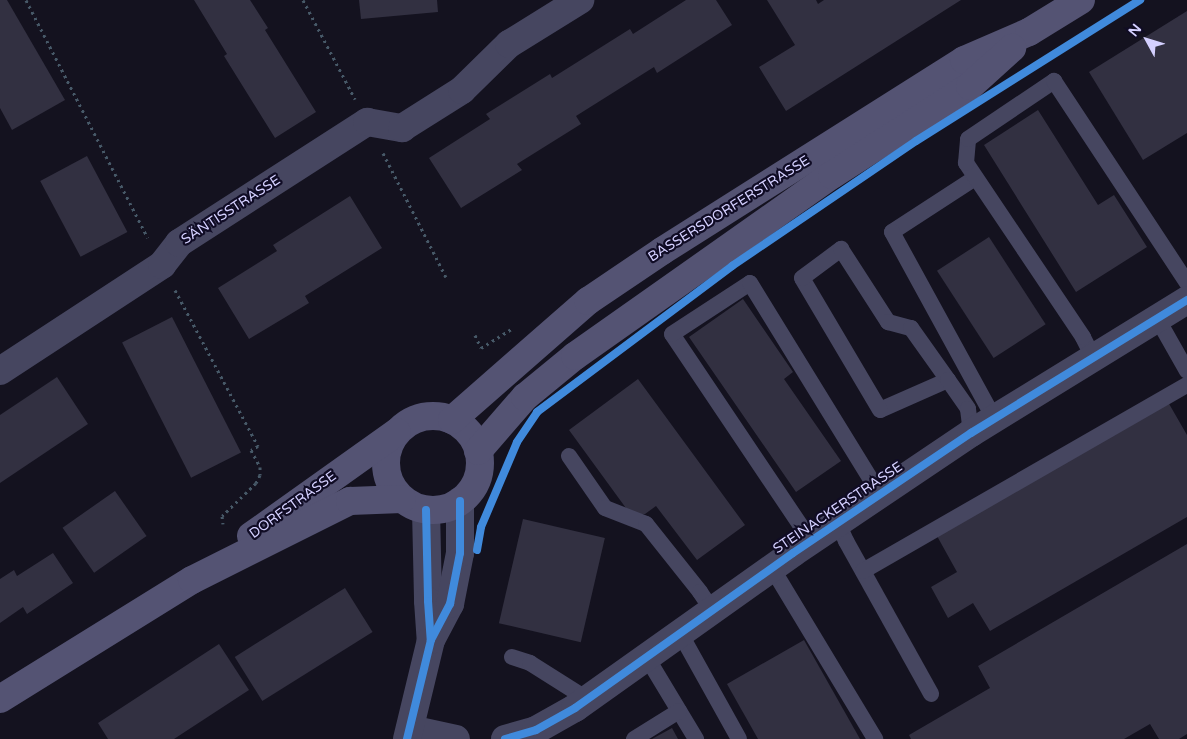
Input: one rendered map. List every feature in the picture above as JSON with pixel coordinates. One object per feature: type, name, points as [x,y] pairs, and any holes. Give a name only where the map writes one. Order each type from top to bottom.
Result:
[{"type":"main road","name":"BASSERSDORFERSTRASSE","points":[[452,420],[588,301],[662,250],[964,60],[1030,32],[1081,0]]},
{"type":"main road","name":"BASSERSDORFERSTRASSE","points":[[478,451],[524,397],[575,356],[832,175],[970,86],[1030,32]]},
{"type":"main road","points":[[440,416],[452,420],[464,428],[473,438],[478,451],[480,465],[477,479],[470,491],[460,501],[438,510],[414,504],[390,484],[385,466],[386,454],[397,432],[416,418],[440,416]]},
{"type":"main road","name":"DORFSTRASSE","points":[[0,698],[192,580],[335,474],[397,432]]},
{"type":"main road","name":"DORFSTRASSE","points":[[192,580],[350,501],[414,504]]},
{"type":"street","points":[[367,122],[402,128],[462,90],[509,44],[580,0]]},
{"type":"street","name":"SÄNTISSTRASSE","points":[[0,371],[162,265],[179,243],[367,122]]},
{"type":"street","name":"STEINACKERSTRASSE","points":[[506,739],[538,734],[772,568],[971,433],[1187,300]]},
{"type":"street","points":[[456,739],[408,734],[431,640],[450,604],[460,553],[460,501]]},
{"type":"street","points":[[414,504],[428,601],[431,640]]},
{"type":"lane","points":[[1093,357],[1083,337],[966,163],[968,139],[1054,81],[1187,283]]},
{"type":"lane","points":[[976,178],[892,232],[994,418]]},
{"type":"lane","points":[[948,380],[880,410],[802,278],[841,249],[888,322],[911,328],[948,380],[968,409],[971,433]]},
{"type":"lane","points":[[811,541],[672,334],[750,283],[880,494]]},
{"type":"lane","points":[[1157,318],[1187,371]]},
{"type":"lane","points":[[863,571],[1187,386]]},
{"type":"lane","points":[[569,456],[604,508],[646,524],[712,610]]},
{"type":"lane","points":[[838,523],[931,694]]},
{"type":"lane","points":[[772,568],[875,739]]},
{"type":"lane","points":[[680,633],[739,739]]},
{"type":"lane","points":[[646,656],[696,739]]},
{"type":"lane","points":[[512,657],[530,663],[587,700]]},
{"type":"lane","points":[[634,739],[679,711]]},
{"type":"path","points":[[303,0],[446,277]]},
{"type":"path","points":[[475,335],[481,348]]},
{"type":"building","points":[[0,0],[7,0],[65,100],[12,130],[0,108]]},
{"type":"building","points":[[194,0],[250,0],[268,28],[265,30],[316,112],[275,138],[224,56],[227,54]]},
{"type":"building","points":[[359,0],[437,0],[438,12],[361,19]]},
{"type":"building","points":[[686,0],[716,0],[732,25],[657,73],[654,67],[576,116],[581,124],[517,164],[522,170],[461,208],[429,158],[490,119],[486,114],[550,74],[552,78],[630,29],[633,34]]},
{"type":"building","points":[[767,0],[816,0],[818,4],[824,0],[961,0],[786,111],[759,67],[795,45]]},
{"type":"building","points":[[1187,11],[1187,133],[1143,160],[1089,72]]},
{"type":"building","points":[[1038,110],[1098,205],[1114,195],[1147,247],[1076,292],[984,145]]},
{"type":"building","points":[[87,156],[127,232],[81,257],[40,181]]},
{"type":"building","points":[[350,196],[382,248],[305,296],[309,303],[249,339],[218,288],[277,251],[273,245]]},
{"type":"building","points":[[989,237],[1046,324],[994,358],[937,271]]},
{"type":"building","points":[[743,299],[793,372],[784,379],[841,461],[796,492],[689,337]]},
{"type":"building","points":[[172,317],[241,452],[191,478],[122,342]]},
{"type":"building","points":[[57,377],[88,424],[0,483],[0,415]]},
{"type":"building","points":[[638,379],[745,525],[697,560],[656,506],[645,514],[631,515],[569,430]]},
{"type":"building","points":[[1168,402],[1187,435],[1187,517],[990,631],[973,603],[948,618],[931,587],[957,572],[937,536]]},
{"type":"building","points":[[115,491],[147,536],[94,573],[63,528]]},
{"type":"building","points":[[523,519],[605,538],[581,642],[499,623]]},
{"type":"building","points":[[1187,544],[1187,734],[1179,739],[1159,739],[1150,724],[1124,739],[911,739],[909,735],[990,688],[978,666]]},
{"type":"building","points":[[53,553],[73,583],[27,614],[23,607],[0,623],[0,579],[14,570],[17,576]]},
{"type":"building","points":[[345,588],[373,632],[262,701],[235,657]]},
{"type":"building","points":[[804,640],[860,739],[758,739],[727,684]]},
{"type":"building","points":[[219,644],[249,690],[174,739],[108,739],[98,723]]},
{"type":"building","points":[[672,728],[678,739],[652,739]]},
{"type":"cycle path","points":[[477,550],[481,527],[517,442],[537,412],[732,266],[916,141],[1140,0]]},
{"type":"cycle path","points":[[505,739],[536,730],[575,708],[793,553],[971,433],[1187,300]]},
{"type":"cycle path","points":[[407,739],[431,640],[450,604],[460,553],[460,501]]},
{"type":"cycle path","points":[[426,510],[431,640]]}]
